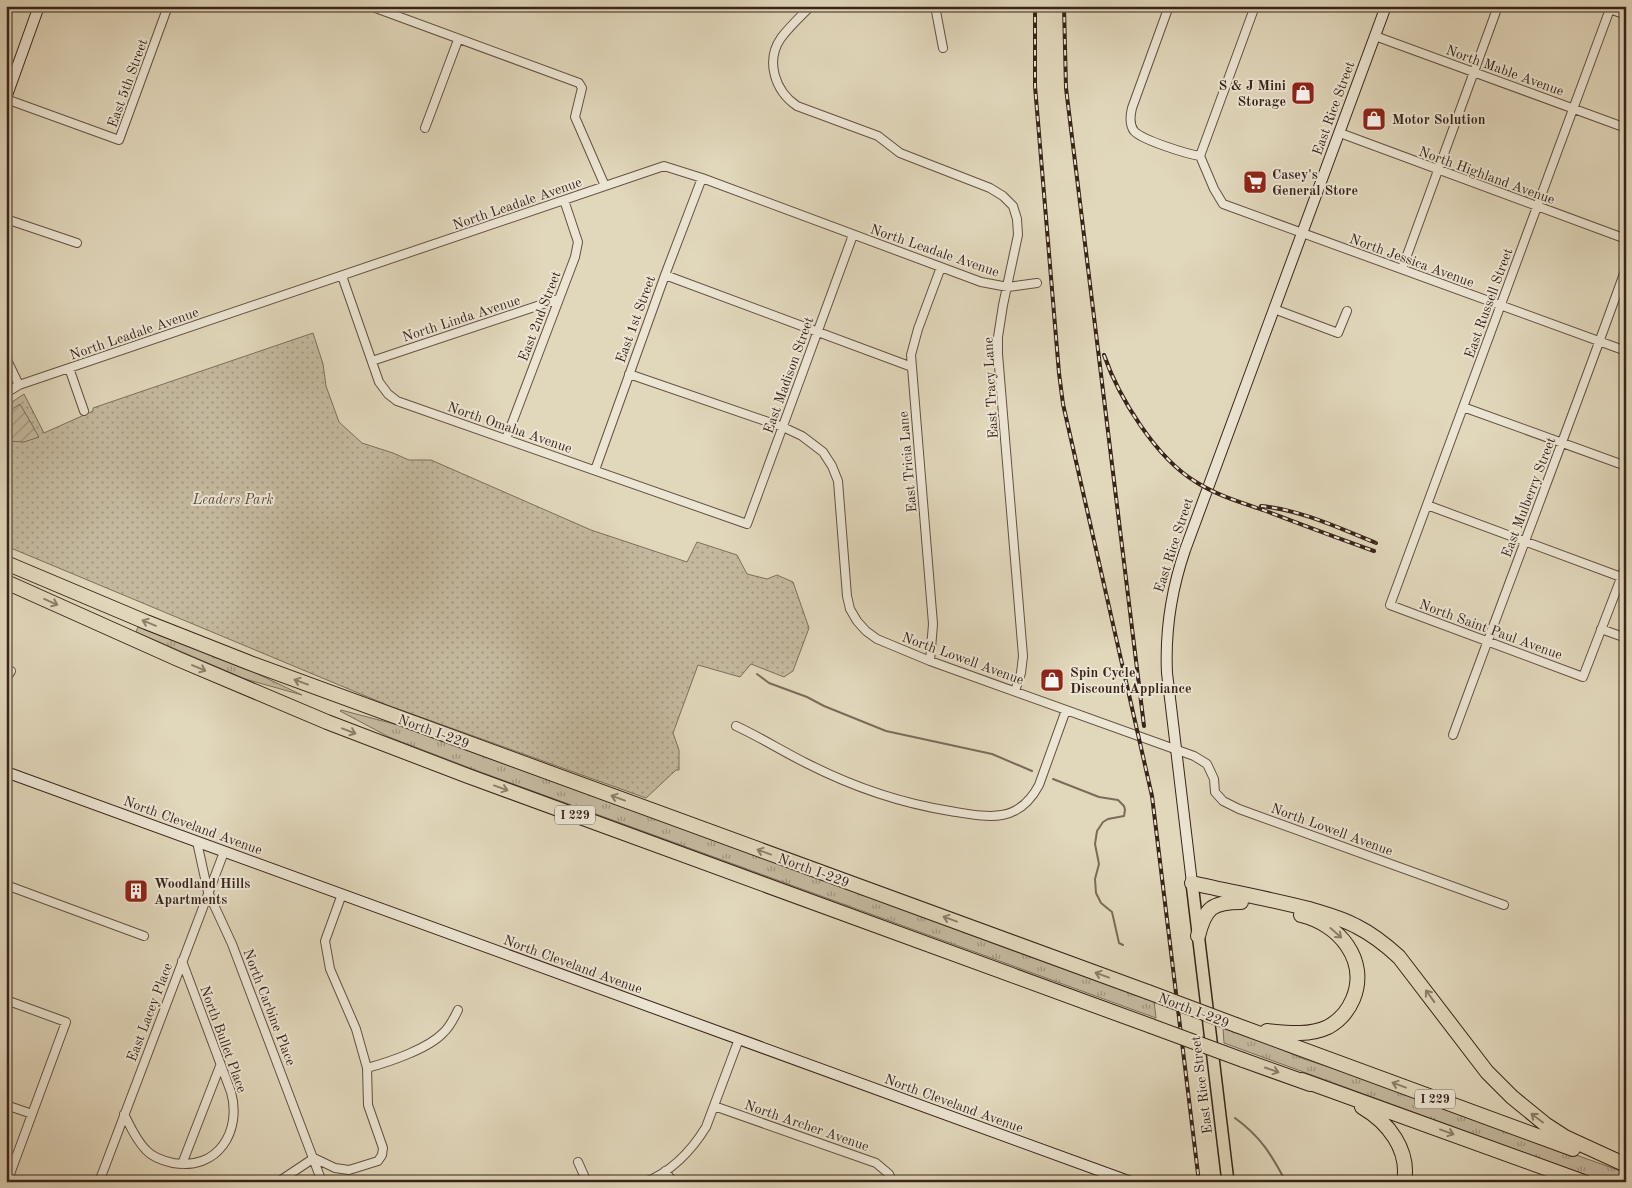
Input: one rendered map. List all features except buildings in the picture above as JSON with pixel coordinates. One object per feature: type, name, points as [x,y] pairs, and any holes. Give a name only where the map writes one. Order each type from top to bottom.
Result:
[{"type":"highway","name":"North I-229","points":[[6,563],[146,622],[250,663],[1241,1027],[1626,1166]]},
{"type":"highway","name":"I 229","points":[[6,582],[178,659],[327,722],[468,776],[1243,1060],[1584,1182]]},
{"type":"highway","points":[[1193,887],[1241,902],[1306,916],[1331,929],[1345,942],[1351,951],[1358,972],[1357,989],[1346,1013],[1328,1026],[1317,1030],[1290,1033],[1241,1027]]},
{"type":"highway","points":[[1193,887],[1318,912],[1342,920],[1370,934],[1399,957],[1487,1072],[1512,1097],[1532,1114],[1565,1137],[1626,1166]]},
{"type":"highway","points":[[1198,936],[1204,916],[1212,907],[1224,903],[1241,902]]},
{"type":"highway","points":[[1302,1080],[1357,1104],[1381,1120],[1392,1133],[1401,1151],[1405,1163],[1404,1182]]},
{"type":"main road","name":"East Rice Street","points":[[1193,887],[1228,1182]]},
{"type":"street","points":[[6,98],[40,6]]},
{"type":"street","name":"East 5th Street","points":[[6,98],[119,140],[168,6]]},
{"type":"street","points":[[370,6],[382,8],[458,40],[575,82],[582,88],[575,116],[576,120],[605,186]]},
{"type":"street","name":"East Tracy Lane","points":[[811,6],[782,37],[775,50],[773,64],[778,86],[791,102],[797,106],[878,136],[906,156],[990,188],[1014,206],[1018,235],[998,337],[998,354],[1023,656],[1021,673],[1015,691]]},
{"type":"street","points":[[935,6],[943,48]]},
{"type":"street","points":[[1169,6],[1132,108],[1130,123],[1134,131],[1144,137],[1189,155],[1200,156],[1255,6]]},
{"type":"street","name":"East Rice Street","points":[[1193,887],[1166,655],[1171,599],[1185,550],[1386,6]]},
{"type":"street","points":[[1402,269],[1498,6]]},
{"type":"street","points":[[1602,6],[1626,15]]},
{"type":"street","name":"East Russell Street","points":[[1390,605],[1610,9]]},
{"type":"street","name":"North Mable Avenue","points":[[1375,36],[1626,128]]},
{"type":"street","points":[[426,128],[458,40]]},
{"type":"street","name":"North Highland Avenue","points":[[1340,133],[1626,239]]},
{"type":"street","name":"North Jessica Avenue","points":[[1200,156],[1214,190],[1223,204],[1626,352]]},
{"type":"street","name":"North Leadale Avenue","points":[[6,393],[19,385],[664,166],[702,178],[981,282],[1008,287],[1037,283]]},
{"type":"street","name":"East 1st Street","points":[[595,470],[664,276],[702,178]]},
{"type":"street","name":"East 2nd Street","points":[[506,439],[578,242],[564,200]]},
{"type":"street","points":[[6,219],[77,243]]},
{"type":"street","name":"East Madison Street","points":[[747,524],[853,235]]},
{"type":"street","name":"East Tricia Lane","points":[[930,661],[933,624],[912,367],[912,347],[941,267]]},
{"type":"street","name":"East Mulberry Street","points":[[1453,734],[1626,268]]},
{"type":"street","name":"North Omaha Avenue","points":[[342,276],[379,382],[388,394],[398,401],[747,524]]},
{"type":"street","points":[[664,276],[912,367]]},
{"type":"street","name":"North Linda Avenue","points":[[372,361],[558,299]]},
{"type":"street","points":[[1274,309],[1338,333],[1346,311]]},
{"type":"street","points":[[6,358],[19,385]]},
{"type":"street","points":[[69,368],[84,411]]},
{"type":"street","points":[[629,374],[783,427]]},
{"type":"street","points":[[1464,407],[1626,466]]},
{"type":"street","name":"North Lowell Avenue","points":[[783,427],[816,445],[827,458],[836,474],[839,490],[847,596],[850,609],[866,632],[877,640],[930,661],[1194,756],[1207,764],[1214,779],[1215,792],[1223,801],[1239,809],[1504,905]]},
{"type":"street","points":[[1427,505],[1621,577]]},
{"type":"street","points":[[1626,565],[1601,629],[1626,638]]},
{"type":"street","name":"North Saint Paul Avenue","points":[[1390,605],[1583,677],[1601,629]]},
{"type":"street","points":[[6,679],[11,672]]},
{"type":"street","points":[[736,726],[756,735],[806,764],[868,790],[899,800],[935,808],[995,817],[1013,812],[1026,804],[1033,796],[1066,710]]},
{"type":"street","name":"North Cleveland Avenue","points":[[6,772],[1131,1182]]},
{"type":"street","name":"North Carbine Place","points":[[197,842],[208,892],[232,944],[322,1182]]},
{"type":"street","name":"East Lacey Place","points":[[99,1182],[224,852]]},
{"type":"street","points":[[6,885],[144,936]]},
{"type":"street","points":[[278,1182],[314,1158],[335,1168],[349,1170],[378,1161],[382,1155],[383,1148],[368,1105],[367,1068],[356,1029],[330,969],[325,941],[342,894]]},
{"type":"street","name":"North Bullet Place","points":[[124,1114],[146,1150],[158,1158],[182,1164],[209,1158],[221,1148],[232,1130],[235,1112],[234,1103],[182,961]]},
{"type":"street","points":[[6,1000],[66,1022],[7,1182]]},
{"type":"street","points":[[367,1068],[400,1058],[433,1041],[447,1029],[458,1010]]},
{"type":"street","points":[[645,1182],[680,1160],[699,1138],[714,1106],[740,1039]]},
{"type":"street","points":[[182,1164],[220,1066]]},
{"type":"street","points":[[6,1105],[32,1114]]},
{"type":"street","name":"North Archer Avenue","points":[[714,1106],[876,1163],[889,1174],[892,1182]]},
{"type":"street","points":[[578,1162],[587,1182]]},
{"type":"street","points":[[665,1171],[673,1182]]},
{"type":"green space","name":"Leaders Park","points":[[313,333],[323,364],[326,386],[339,422],[362,443],[409,460],[431,460],[591,530],[687,562],[697,542],[737,555],[747,574],[767,579],[777,575],[793,582],[809,628],[793,671],[784,677],[751,664],[740,677],[698,665],[673,733],[679,750],[679,770],[676,770],[646,798],[387,705],[6,546],[6,406],[24,394],[44,433],[93,411],[93,408]]},
{"type":"green space","points":[[20,404],[39,437],[24,442],[6,441],[6,413]]},
{"type":"green space","points":[[138,627],[245,668],[302,695],[245,679],[136,632]]},
{"type":"green space","points":[[341,710],[398,725],[1154,1001],[1156,1018],[475,770],[389,737]]},
{"type":"green space","points":[[1223,1028],[1254,1038],[1304,1059],[1357,1076],[1626,1173],[1626,1182],[1605,1182],[1224,1043]]},
{"type":"waterway","points":[[757,674],[769,683],[886,731],[992,754],[1032,771]]},
{"type":"waterway","points":[[1053,779],[1099,797],[1118,800],[1124,806],[1124,816],[1108,819],[1103,822],[1097,831],[1095,844],[1099,864],[1095,879],[1096,893],[1101,903],[1112,912],[1119,943],[1123,945]]},
{"type":"waterway","points":[[1235,1118],[1252,1132],[1265,1147],[1286,1182]]},
{"type":"railway","points":[[1035,6],[1035,86],[1063,404],[1152,796],[1199,1182]]},
{"type":"railway","points":[[1064,6],[1066,88],[1144,726]]},
{"type":"railway","points":[[1104,355],[1129,408],[1153,443],[1181,471],[1196,482],[1220,494],[1374,551]]},
{"type":"railway","points":[[1261,506],[1291,511],[1376,543]]},
{"type":"place","name":"S & J Mini Storage","points":[[1303,93]]},
{"type":"place","name":"Motor Solution","points":[[1374,119]]},
{"type":"place","name":"Casey's General Store","points":[[1255,182]]},
{"type":"place","name":"Spin Cycle Discount Appliance","points":[[1052,680]]},
{"type":"place","name":"Woodland Hills Apartments","points":[[136,891]]}]
